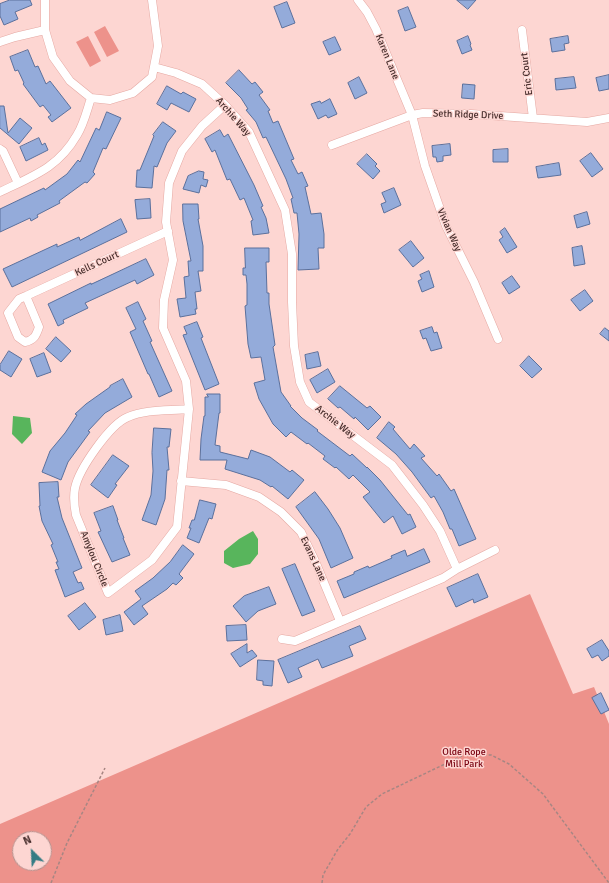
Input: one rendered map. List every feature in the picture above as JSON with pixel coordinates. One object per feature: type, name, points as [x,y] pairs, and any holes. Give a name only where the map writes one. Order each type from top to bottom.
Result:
[{"type":"street","points":[[45,0],[45,30],[53,56],[70,81],[91,98],[110,100],[133,93],[152,78],[158,46],[152,0]]},
{"type":"street","name":"Karen Lane","points":[[358,0],[376,30],[412,115]]},
{"type":"street","points":[[0,42],[45,30]]},
{"type":"street","name":"Eric Court","points":[[522,30],[533,118]]},
{"type":"street","name":"Archie Way","points":[[154,67],[176,73],[202,84],[225,105],[249,132],[285,210],[292,254],[294,346],[300,382],[309,402],[392,465],[423,505],[440,531],[457,569]]},
{"type":"street","points":[[0,192],[51,166],[66,153],[78,134],[91,98]]},
{"type":"street","name":"Amylou Circle","points":[[189,409],[141,413],[126,417],[111,429],[80,475],[73,502],[76,515],[108,593],[152,560],[177,527],[189,409],[186,381],[163,328],[164,300],[173,260],[166,222],[169,183],[182,151],[202,126],[225,105]]},
{"type":"street","name":"Seth Ridge Drive","points":[[332,145],[412,115],[423,113],[587,122],[609,118]]},
{"type":"street","name":"Vivian Way","points":[[412,115],[425,166],[446,226],[474,282],[498,339]]},
{"type":"street","points":[[0,149],[3,151],[18,183]]},
{"type":"street","name":"Kells Court","points":[[26,296],[39,327],[36,336],[32,340],[25,342],[18,337],[8,313],[20,299],[26,296],[168,231]]},
{"type":"street","name":"Evans Lane","points":[[182,482],[226,485],[259,497],[282,512],[301,532],[340,621]]},
{"type":"street","points":[[282,638],[295,641],[443,578],[457,569],[495,550]]},
{"type":"path","points":[[322,883],[323,875],[338,849],[350,834],[366,807],[382,794],[466,754],[491,755],[510,764],[543,794],[609,883]]},
{"type":"path","points":[[51,883],[67,843],[105,768]]},
{"type":"green space","points":[[105,26],[119,51],[107,57],[94,32]]},
{"type":"green space","points":[[88,36],[101,61],[90,67],[76,42]]},
{"type":"green space","name":"Olde Rope Mill Park","points":[[530,594],[573,694],[594,687],[609,724],[609,883],[0,883],[0,824]]},
{"type":"shaded area","points":[[13,416],[30,418],[32,433],[22,444],[12,434]]},
{"type":"shaded area","points":[[253,531],[258,539],[258,554],[250,564],[233,568],[224,563],[224,551],[239,539]]},
{"type":"building","points":[[10,0],[30,0],[32,5],[15,12],[18,19],[4,25],[0,16],[0,4]]},
{"type":"building","points":[[457,0],[476,0],[468,9]]},
{"type":"building","points":[[287,2],[295,23],[282,28],[274,7]]},
{"type":"building","points":[[408,7],[416,27],[405,31],[398,11]]},
{"type":"building","points":[[468,36],[472,50],[462,54],[457,41]]},
{"type":"building","points":[[568,36],[569,43],[564,44],[565,50],[552,52],[550,39]]},
{"type":"building","points":[[335,37],[341,50],[329,55],[323,42]]},
{"type":"building","points":[[28,50],[35,67],[38,66],[46,84],[50,81],[71,108],[52,122],[48,117],[51,115],[43,105],[40,107],[23,84],[24,83],[18,70],[15,71],[10,57]]},
{"type":"building","points":[[239,70],[252,84],[255,82],[263,92],[259,95],[270,110],[268,111],[273,123],[278,121],[294,159],[291,160],[298,174],[302,172],[308,186],[305,187],[311,214],[321,213],[324,248],[318,248],[319,269],[298,270],[299,234],[297,213],[294,213],[291,199],[293,198],[286,179],[266,137],[263,138],[256,122],[246,110],[248,109],[241,98],[226,83]]},
{"type":"building","points":[[609,75],[609,89],[599,91],[596,78]]},
{"type":"building","points":[[359,77],[367,93],[355,99],[348,83]]},
{"type":"building","points":[[574,77],[576,88],[556,90],[555,79]]},
{"type":"building","points":[[463,84],[475,85],[474,99],[462,98]]},
{"type":"building","points":[[167,86],[181,94],[183,92],[196,99],[189,112],[171,103],[167,110],[157,104]]},
{"type":"building","points":[[330,99],[337,114],[328,118],[326,115],[318,119],[311,104],[320,101],[321,103]]},
{"type":"building","points":[[0,106],[4,106],[8,133],[20,118],[32,128],[19,144],[0,128]]},
{"type":"building","points":[[107,112],[121,118],[106,149],[103,148],[93,172],[95,174],[87,183],[85,182],[59,201],[60,203],[37,215],[38,217],[31,221],[30,218],[0,232],[0,209],[44,188],[45,190],[67,174],[78,160],[80,162],[96,128],[99,130]]},
{"type":"building","points":[[163,122],[176,131],[167,143],[157,167],[154,166],[152,188],[136,187],[137,170],[140,170],[154,136],[153,135]]},
{"type":"building","points":[[220,130],[224,137],[228,134],[254,185],[263,206],[261,207],[266,218],[269,233],[253,235],[251,221],[253,220],[244,198],[240,200],[230,179],[227,180],[215,150],[212,152],[205,139]]},
{"type":"building","points":[[39,138],[42,145],[45,143],[48,150],[26,161],[20,147]]},
{"type":"building","points":[[450,144],[451,155],[443,156],[443,161],[437,162],[436,157],[433,157],[432,146]]},
{"type":"building","points":[[508,149],[508,162],[493,162],[493,150]]},
{"type":"building","points":[[591,153],[603,169],[592,177],[580,161]]},
{"type":"building","points":[[367,154],[377,164],[375,166],[380,171],[373,179],[357,164]]},
{"type":"building","points":[[559,163],[561,175],[538,178],[536,167]]},
{"type":"building","points":[[199,171],[204,172],[203,179],[208,180],[206,187],[201,185],[199,193],[183,189],[188,176]]},
{"type":"building","points":[[394,188],[401,205],[384,213],[381,204],[386,202],[382,193]]},
{"type":"building","points":[[150,199],[151,218],[137,219],[135,200]]},
{"type":"building","points":[[183,204],[198,204],[198,219],[203,246],[203,271],[198,271],[201,291],[195,292],[197,309],[195,309],[196,314],[180,317],[177,299],[186,298],[184,277],[189,276],[188,261],[191,261],[183,221]]},
{"type":"building","points":[[587,212],[590,224],[577,228],[574,216]]},
{"type":"building","points":[[121,219],[127,232],[12,287],[3,269],[57,244],[57,247],[79,237],[80,240]]},
{"type":"building","points":[[505,228],[517,247],[507,253],[499,240],[503,237],[500,232]]},
{"type":"building","points":[[411,241],[424,258],[413,267],[399,250]]},
{"type":"building","points":[[582,246],[585,264],[574,266],[572,248]]},
{"type":"building","points":[[245,248],[269,248],[269,262],[266,262],[267,293],[269,293],[269,304],[275,345],[273,347],[281,392],[290,406],[302,418],[350,456],[352,454],[380,480],[408,515],[410,514],[416,527],[402,534],[393,516],[384,523],[363,497],[370,492],[353,475],[349,479],[336,467],[335,468],[323,459],[325,456],[308,443],[307,444],[291,432],[286,437],[273,424],[259,399],[254,383],[265,380],[261,357],[251,358],[248,344],[245,306],[247,305],[247,284],[246,275],[243,275],[243,268],[245,268]]},
{"type":"building","points":[[146,259],[154,275],[137,284],[135,280],[85,303],[88,308],[63,320],[64,323],[58,326],[48,304]]},
{"type":"building","points":[[429,271],[434,287],[422,292],[418,281],[422,279],[420,275]]},
{"type":"building","points":[[512,276],[520,287],[509,294],[502,283]]},
{"type":"building","points":[[585,290],[593,301],[580,311],[571,300]]},
{"type":"building","points":[[138,302],[146,319],[143,321],[152,341],[150,342],[172,391],[159,397],[130,332],[136,329],[126,308]]},
{"type":"building","points":[[197,322],[203,337],[201,338],[219,384],[205,390],[183,335],[187,334],[184,327]]},
{"type":"building","points":[[432,327],[434,333],[437,332],[442,348],[431,351],[426,338],[423,339],[420,331]]},
{"type":"building","points":[[605,328],[609,331],[609,341],[600,334]]},
{"type":"building","points":[[56,337],[71,351],[61,362],[46,349]]},
{"type":"building","points":[[9,351],[22,359],[11,377],[0,370],[0,365]]},
{"type":"building","points":[[318,352],[321,366],[307,369],[305,355]]},
{"type":"building","points":[[44,353],[51,372],[37,377],[30,359]]},
{"type":"building","points":[[529,356],[542,369],[532,378],[520,366]]},
{"type":"building","points":[[328,369],[335,382],[317,393],[310,380]]},
{"type":"building","points":[[123,379],[132,397],[105,413],[88,431],[90,432],[68,462],[61,480],[42,472],[50,451],[65,433],[77,415],[75,414],[110,386]]},
{"type":"building","points":[[340,386],[367,408],[370,406],[381,417],[368,430],[355,417],[354,419],[328,399]]},
{"type":"building","points":[[207,394],[220,394],[220,413],[215,445],[220,446],[220,452],[248,459],[251,450],[270,457],[290,472],[292,470],[304,480],[288,499],[272,486],[271,487],[260,480],[225,469],[227,460],[200,460],[201,439],[205,416],[205,397],[208,397]]},
{"type":"building","points":[[389,422],[395,427],[393,429],[410,449],[414,444],[425,456],[421,458],[437,476],[439,474],[451,491],[454,489],[476,539],[459,546],[452,529],[450,529],[434,496],[431,498],[412,472],[396,454],[377,438]]},
{"type":"building","points":[[154,428],[171,429],[169,447],[167,447],[169,470],[167,470],[165,499],[156,525],[142,520],[151,495]]},
{"type":"building","points":[[113,455],[129,466],[115,484],[117,485],[108,498],[91,485]]},
{"type":"building","points":[[58,482],[59,497],[57,497],[62,518],[82,568],[73,572],[78,583],[81,582],[84,589],[65,597],[55,570],[59,569],[56,562],[58,562],[51,545],[53,544],[42,521],[39,506],[39,483]]},
{"type":"building","points":[[315,492],[340,528],[353,558],[331,568],[319,539],[296,507]]},
{"type":"building","points":[[200,500],[216,504],[212,519],[209,518],[199,543],[187,538],[191,528],[189,528],[192,520],[194,520]]},
{"type":"building","points":[[113,506],[130,555],[112,562],[98,532],[101,531],[94,513]]},
{"type":"building","points":[[183,545],[194,554],[179,574],[183,578],[176,585],[173,583],[167,589],[142,606],[148,614],[134,625],[124,612],[141,599],[135,591],[153,578],[170,562]]},
{"type":"building","points":[[424,549],[430,562],[344,598],[337,581],[368,566],[369,568],[392,558],[391,556],[405,550],[407,556]]},
{"type":"building","points":[[295,564],[315,611],[302,616],[282,569]]},
{"type":"building","points":[[478,574],[488,597],[474,603],[473,599],[456,607],[447,588]]},
{"type":"building","points":[[269,587],[276,604],[258,611],[246,622],[233,606],[244,596]]},
{"type":"building","points":[[85,603],[96,617],[79,630],[68,616]]},
{"type":"building","points":[[120,615],[123,631],[106,635],[103,620]]},
{"type":"building","points":[[246,625],[247,640],[227,641],[226,626]]},
{"type":"building","points":[[360,626],[366,639],[349,646],[353,656],[322,668],[318,659],[298,668],[302,677],[288,683],[278,660]]},
{"type":"building","points":[[602,640],[609,651],[609,656],[602,661],[598,655],[592,658],[587,649]]},
{"type":"building","points":[[247,644],[247,653],[252,650],[257,656],[240,667],[231,654]]},
{"type":"building","points":[[258,660],[274,661],[272,686],[263,685],[263,681],[257,680]]},
{"type":"building","points":[[601,693],[609,710],[601,714],[592,698]]}]
